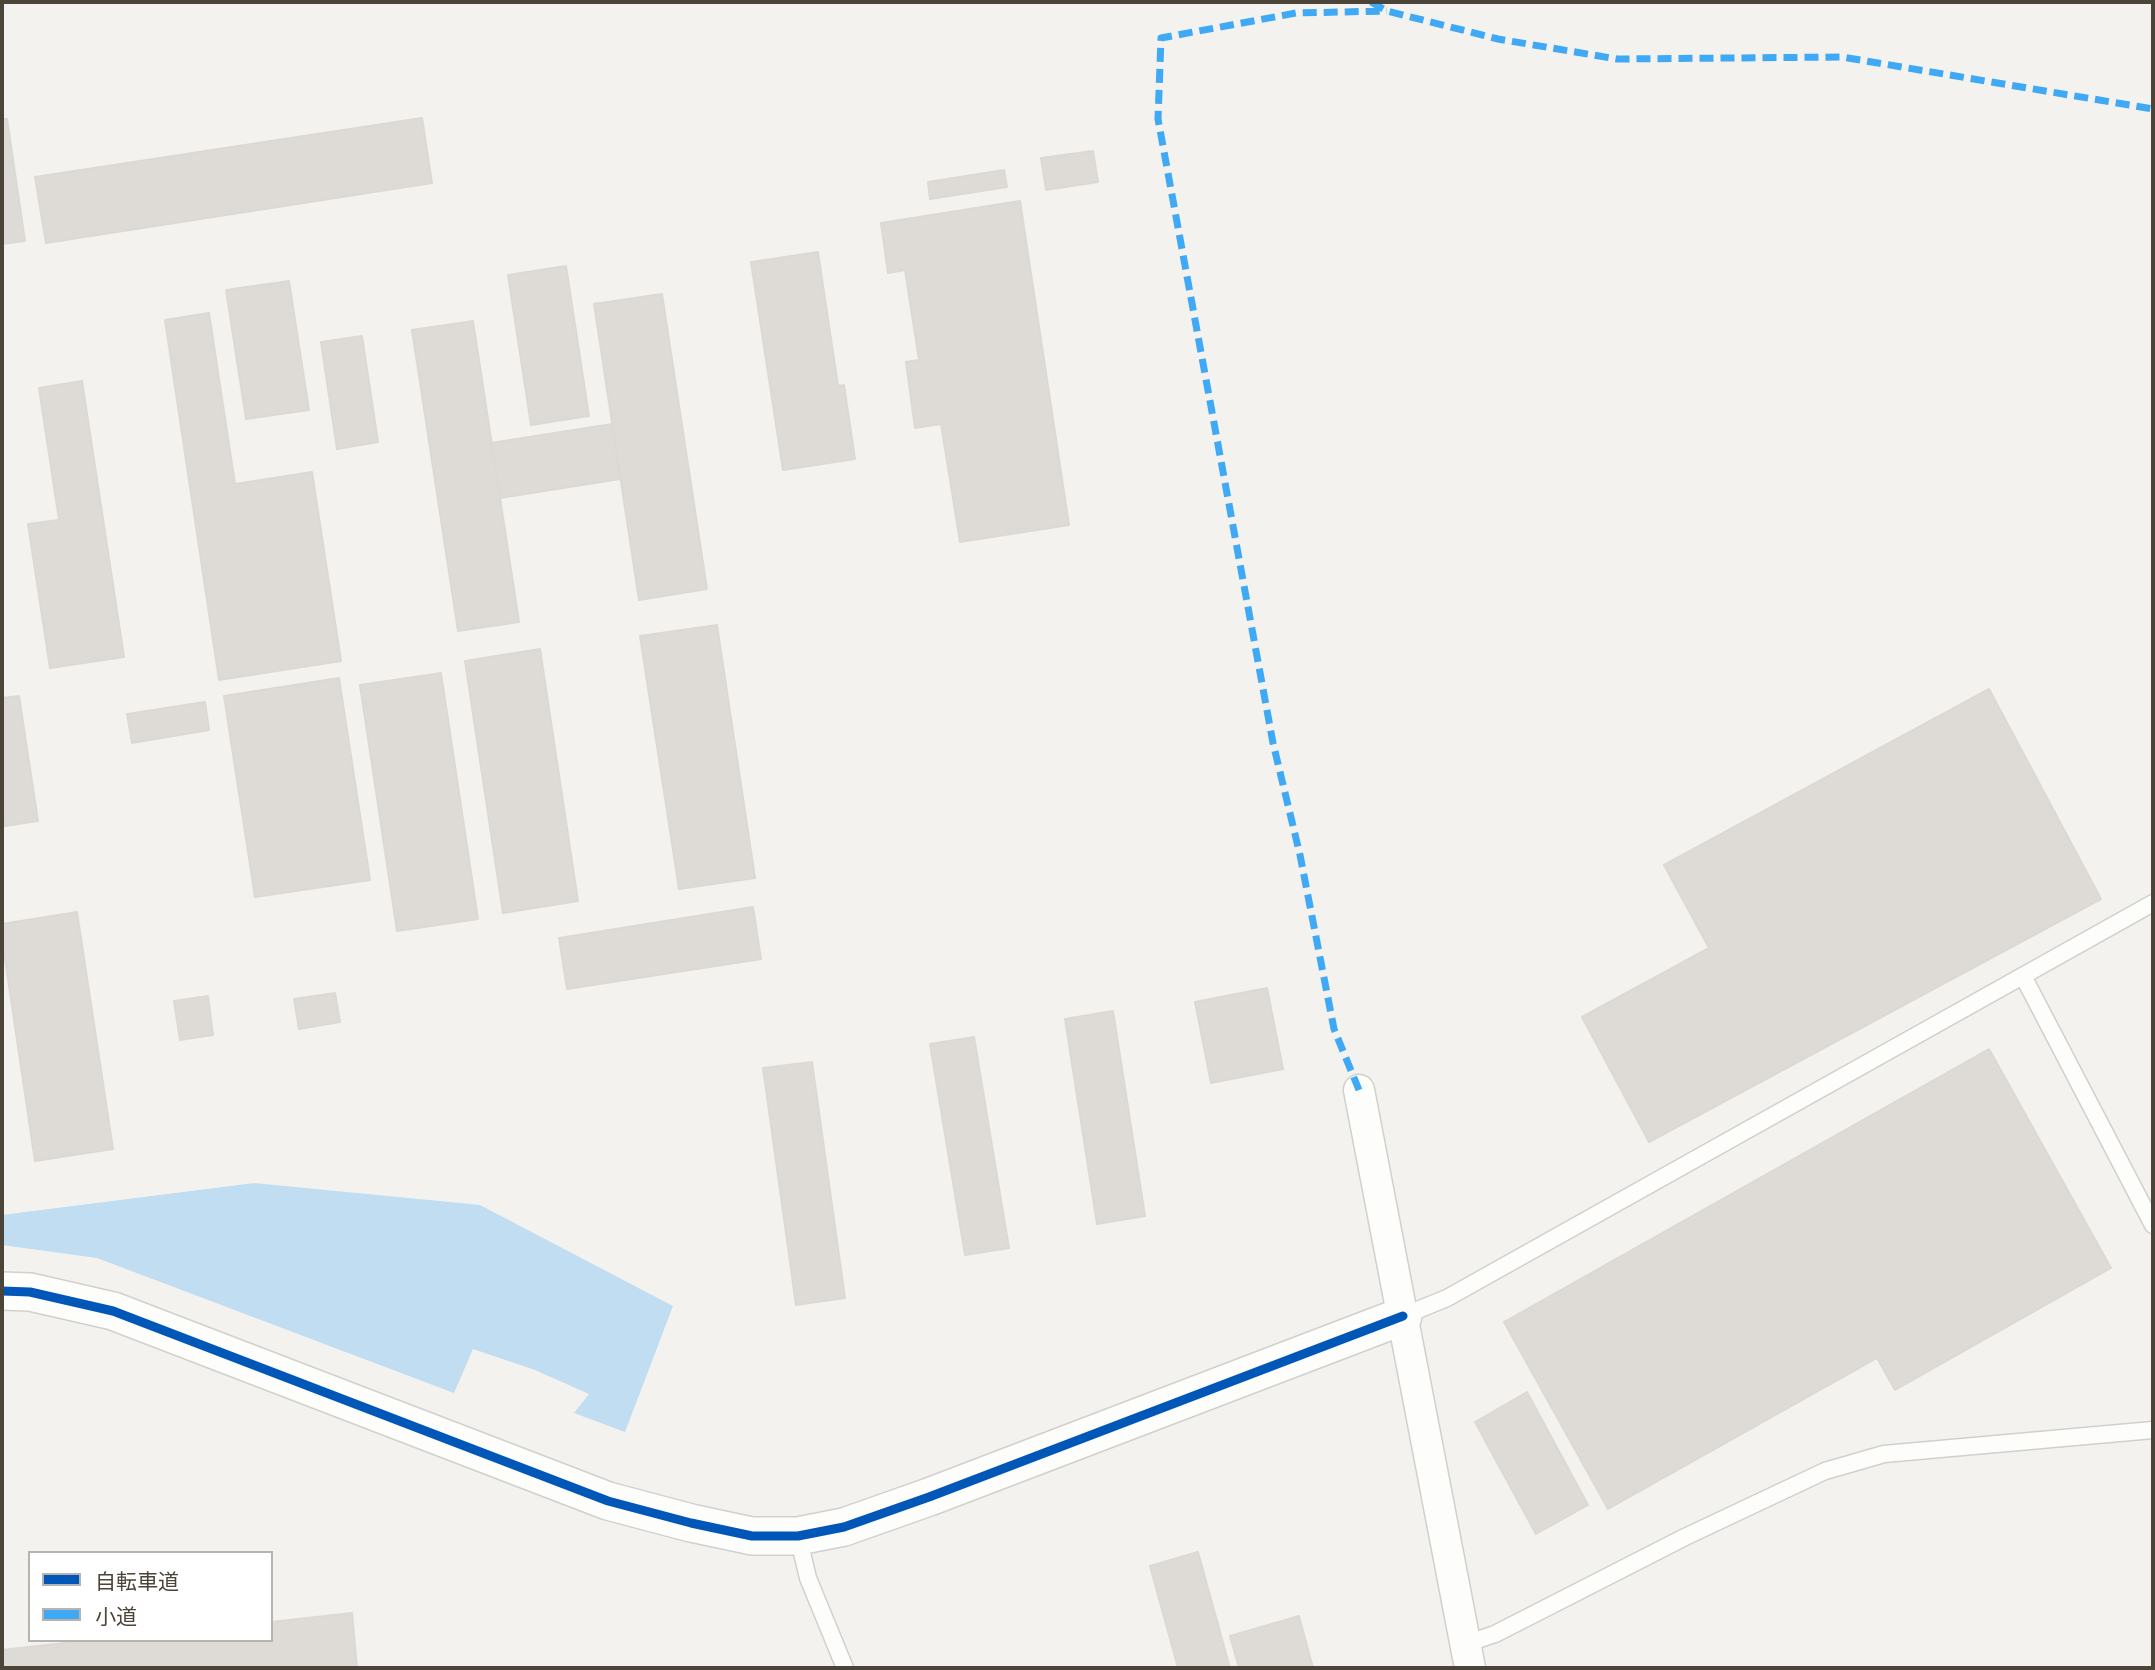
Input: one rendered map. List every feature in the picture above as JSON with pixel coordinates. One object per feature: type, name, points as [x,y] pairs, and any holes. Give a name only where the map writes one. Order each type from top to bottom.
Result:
[{"type":"street","points":[[1359,1090],[1468,1656]]},
{"type":"street","points":[[2,1291],[30,1292],[113,1311],[608,1501],[752,1536],[797,1536],[844,1527],[1403,1316]]},
{"type":"lane","points":[[1403,1316],[1447,1298],[2153,903]]},
{"type":"lane","points":[[2023,976],[2153,1225]]},
{"type":"lane","points":[[1468,1656],[1495,1634],[1685,1537],[1825,1471],[1884,1454],[2153,1430]]},
{"type":"lane","points":[[797,1536],[808,1577],[845,1668]]},
{"type":"water","points":[[254,1183],[480,1205],[673,1306],[625,1432],[574,1413],[589,1394],[535,1370],[473,1349],[454,1393],[97,1258],[2,1245],[2,1215]]},
{"type":"building","points":[[422,118],[432,183],[46,243],[35,177]]},
{"type":"building","points":[[2,119],[7,119],[25,241],[2,244]]},
{"type":"building","points":[[1093,151],[1098,182],[1046,190],[1041,158]]},
{"type":"building","points":[[1004,170],[1007,187],[930,199],[928,182]]},
{"type":"building","points":[[1020,201],[1069,525],[960,542],[941,424],[915,428],[906,362],[919,360],[905,270],[888,273],[881,223]]},
{"type":"building","points":[[818,252],[838,386],[844,385],[855,459],[783,470],[751,262]]},
{"type":"building","points":[[566,266],[589,416],[531,425],[508,275]]},
{"type":"building","points":[[289,281],[309,410],[246,419],[226,290]]},
{"type":"building","points":[[662,294],[707,589],[639,600],[594,304]]},
{"type":"building","points":[[209,313],[235,484],[312,472],[341,661],[219,680],[165,320]]},
{"type":"building","points":[[473,321],[519,622],[458,631],[412,330]]},
{"type":"building","points":[[362,336],[378,442],[337,449],[321,342]]},
{"type":"building","points":[[82,381],[124,657],[50,668],[28,524],[59,520],[39,388]]},
{"type":"building","points":[[612,424],[620,479],[500,498],[491,443]]},
{"type":"building","points":[[717,625],[755,878],[679,889],[640,636]]},
{"type":"building","points":[[540,649],[578,901],[503,913],[465,661]]},
{"type":"building","points":[[441,673],[478,919],[397,931],[360,685]]},
{"type":"building","points":[[339,678],[370,880],[255,897],[224,696]]},
{"type":"building","points":[[1989,689],[2101,899],[1649,1142],[1582,1017],[1709,948],[1664,865]]},
{"type":"building","points":[[19,696],[38,821],[5,826],[2,807],[2,698]]},
{"type":"building","points":[[205,702],[209,730],[132,743],[127,714]]},
{"type":"building","points":[[753,907],[761,959],[567,989],[559,938]]},
{"type":"building","points":[[77,912],[113,1149],[35,1161],[2,924]]},
{"type":"building","points":[[1267,988],[1283,1069],[1211,1083],[1195,1002]]},
{"type":"building","points":[[335,993],[340,1022],[299,1029],[294,999]]},
{"type":"building","points":[[208,996],[213,1035],[180,1040],[174,1001]]},
{"type":"building","points":[[1113,1011],[1145,1216],[1097,1224],[1065,1019]]},
{"type":"building","points":[[974,1037],[1009,1248],[965,1255],[930,1044]]},
{"type":"building","points":[[1989,1049],[2111,1268],[1895,1390],[1877,1358],[1608,1509],[1504,1322]]},
{"type":"building","points":[[812,1062],[845,1298],[796,1305],[763,1068]]},
{"type":"building","points":[[1527,1392],[1588,1505],[1536,1534],[1475,1422]]},
{"type":"building","points":[[1198,1552],[1230,1668],[1178,1668],[1150,1566]]},
{"type":"building","points":[[352,1613],[357,1668],[2,1668],[2,1650],[74,1642],[273,1642],[273,1622]]},
{"type":"building","points":[[1299,1616],[1313,1668],[1239,1668],[1230,1636]]},
{"type":"marked path","points":[[1371,2],[1387,11],[1498,39],[1617,59],[1842,57],[2153,109]]},
{"type":"marked path","points":[[1359,1090],[1334,1029],[1300,855],[1273,743],[1158,119],[1161,38],[1296,13],[1387,11]]},
{"type":"cycle path","points":[[2,1291],[30,1292],[113,1311],[608,1501],[752,1536],[798,1536],[844,1527],[1403,1316]]}]
